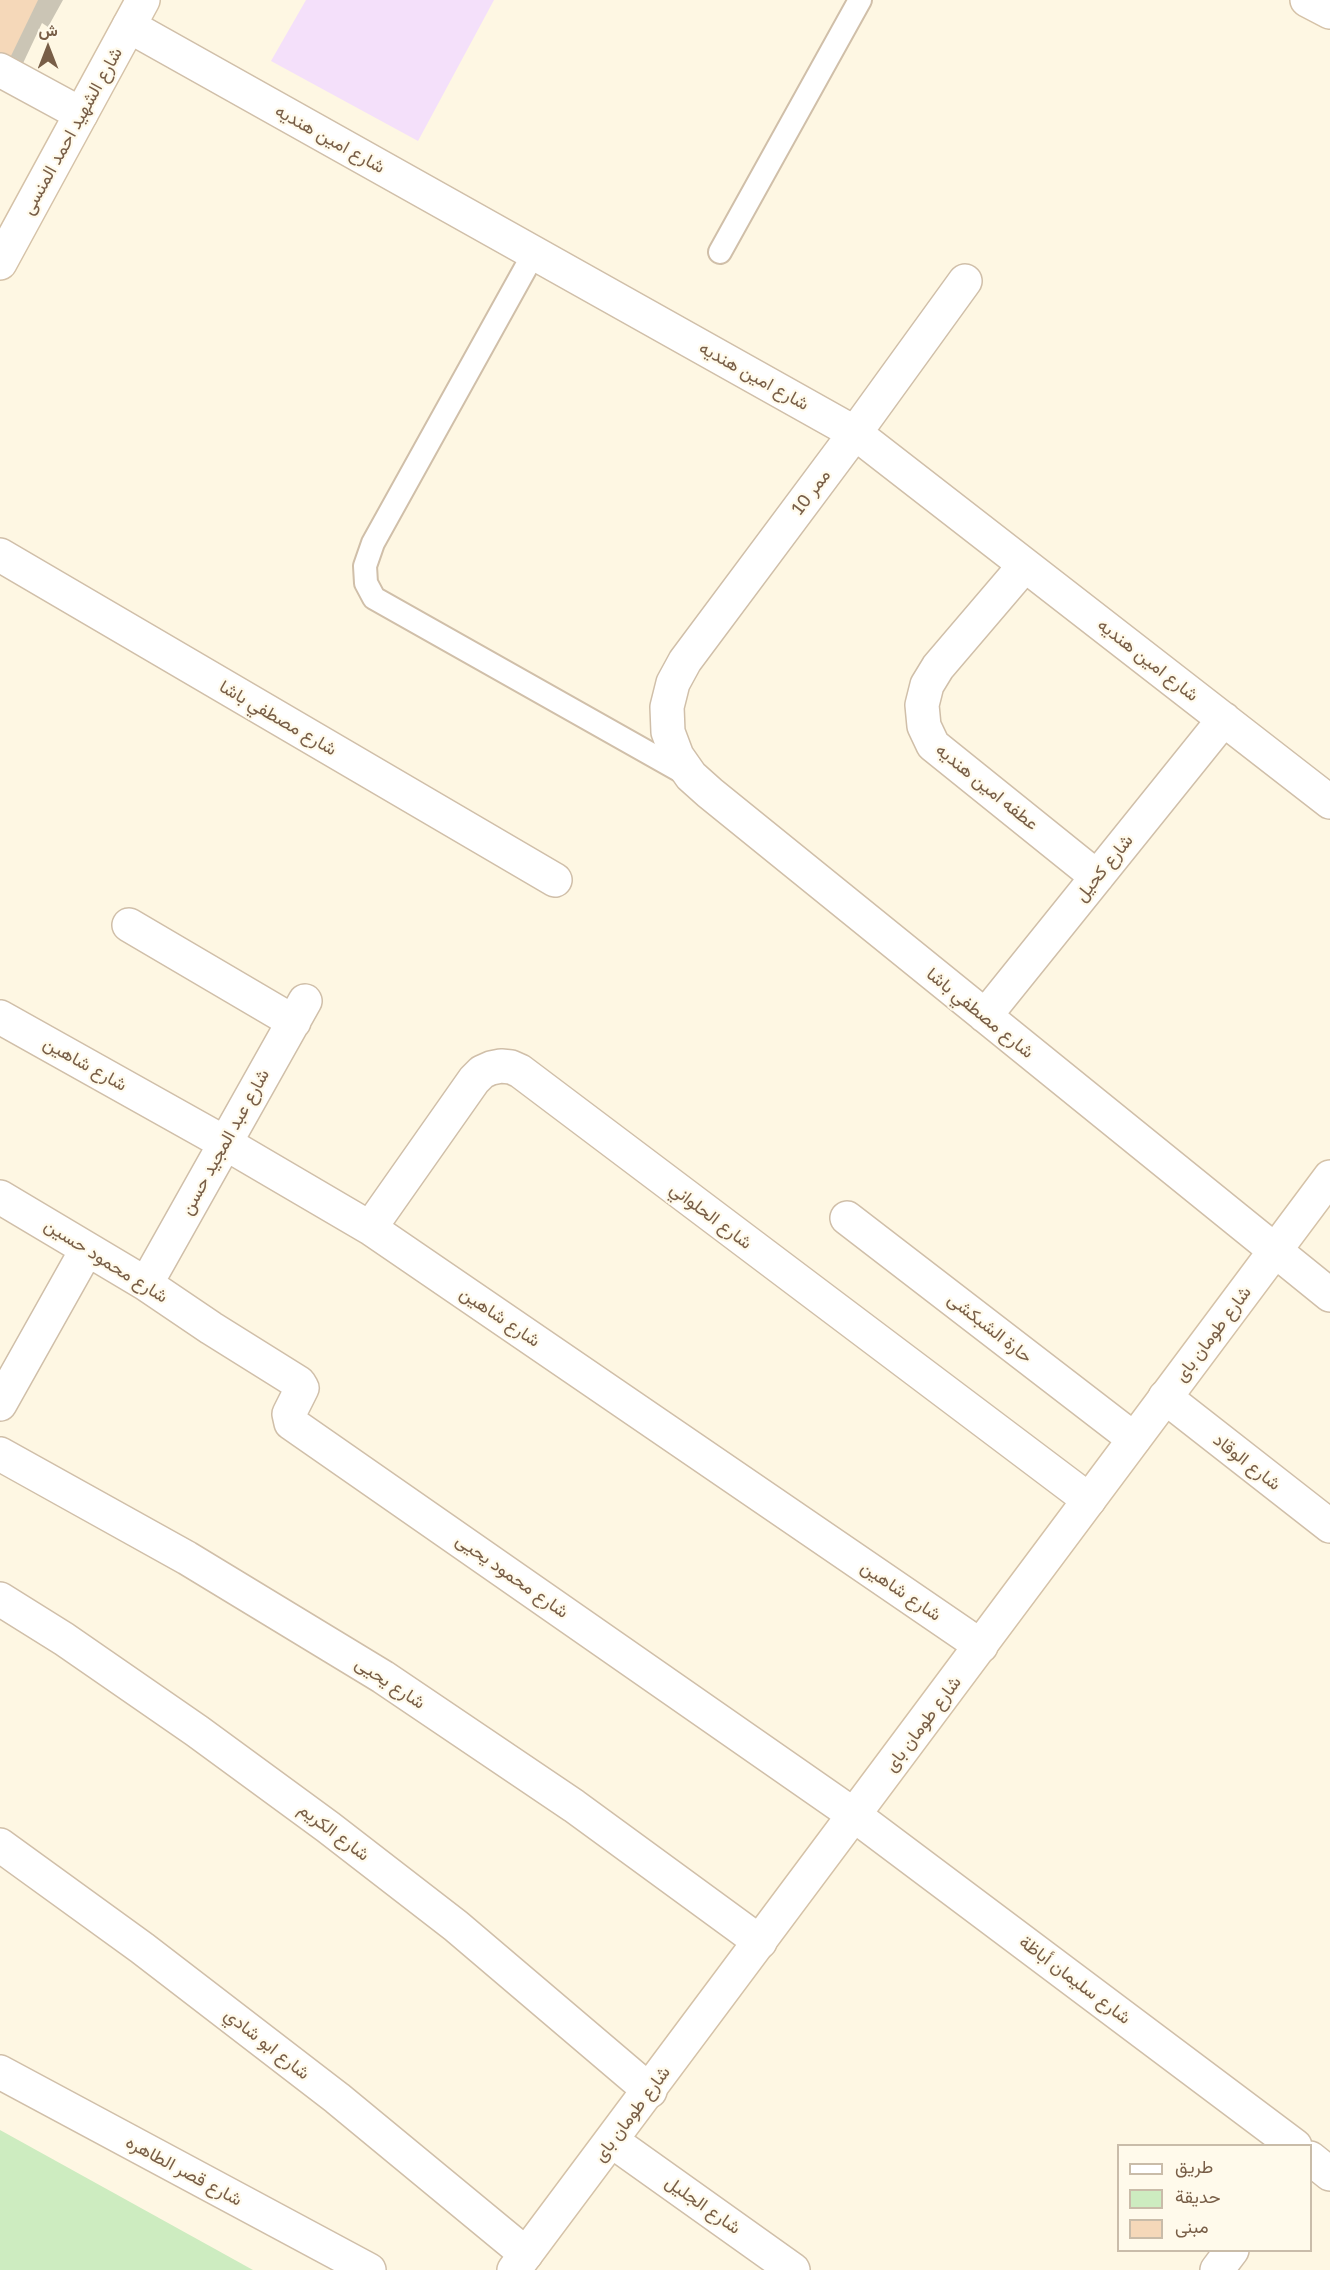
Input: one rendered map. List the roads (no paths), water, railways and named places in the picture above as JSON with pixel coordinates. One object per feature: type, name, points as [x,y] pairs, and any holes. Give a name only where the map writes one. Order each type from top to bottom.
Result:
[{"type":"street","points":[[1307,0],[1330,12]]},
{"type":"street","name":"شارع الشهيد احمد المنسى","points":[[0,263],[136,13]]},
{"type":"street","name":"شارع امين هنديه","points":[[136,13],[534,253],[855,433],[1330,802]]},
{"type":"street","points":[[0,70],[81,114]]},
{"type":"street","name":"ممر 10","points":[[667,707],[673,682],[686,661],[965,281]]},
{"type":"street","name":"شارع مصطفي باشا","points":[[0,555],[555,880]]},
{"type":"street","name":"عطفه امين هنديه","points":[[1025,565],[938,667],[927,685],[922,705],[924,726],[933,745],[1097,877]]},
{"type":"street","name":"شارع مصطفي باشا","points":[[667,707],[668,732],[676,756],[691,776],[1330,1295]]},
{"type":"street","name":"شارع كحيل","points":[[985,1016],[1224,719]]},
{"type":"street","name":"شارع عبد المجيد حسن","points":[[129,925],[299,1011],[146,1284]]},
{"type":"street","name":"شارع شاهين","points":[[0,1017],[225,1143],[370,1228],[981,1646]]},
{"type":"street","name":"شارع الحلواني","points":[[370,1228],[474,1080],[482,1072],[491,1068],[511,1067],[520,1071],[1089,1500]]},
{"type":"street","name":"شارع طومان باى","points":[[520,2262],[650,2091],[1330,1177]]},
{"type":"street","name":"شارع محمود حسين","points":[[0,1197],[146,1284],[211,1328]]},
{"type":"street","name":"حارة الشبكشى","points":[[847,1218],[1134,1438]]},
{"type":"street","points":[[0,1404],[87,1249]]},
{"type":"street","name":"شارع محمود يحيى","points":[[211,1328],[302,1385],[289,1414],[291,1423],[855,1815]]},
{"type":"street","name":"شارع الوقاد","points":[[1165,1397],[1330,1526]]},
{"type":"street","name":"شارع يحيى","points":[[0,1454],[186,1558],[383,1677],[574,1806],[760,1942]]},
{"type":"street","name":"شارع الكريم","points":[[0,1599],[64,1639],[197,1731],[328,1827],[456,1926],[650,2091]]},
{"type":"street","name":"شارع سليمان أباظة","points":[[855,1815],[1293,2144]]},
{"type":"street","name":"شارع ابو شادي","points":[[0,1845],[142,1948],[318,2084],[520,2262]]},
{"type":"street","name":"شارع قصر الطاهره","points":[[0,2072],[369,2270]]},
{"type":"street","name":"شارع الجليل","points":[[612,2141],[793,2270]]},
{"type":"street","points":[[1312,2159],[1330,2174]]},
{"type":"street","points":[[1218,2270],[1231,2252]]},
{"type":"lane","points":[[720,252],[860,0]]},
{"type":"lane","points":[[534,253],[373,543],[365,566],[366,583],[375,598],[691,776]]}]
